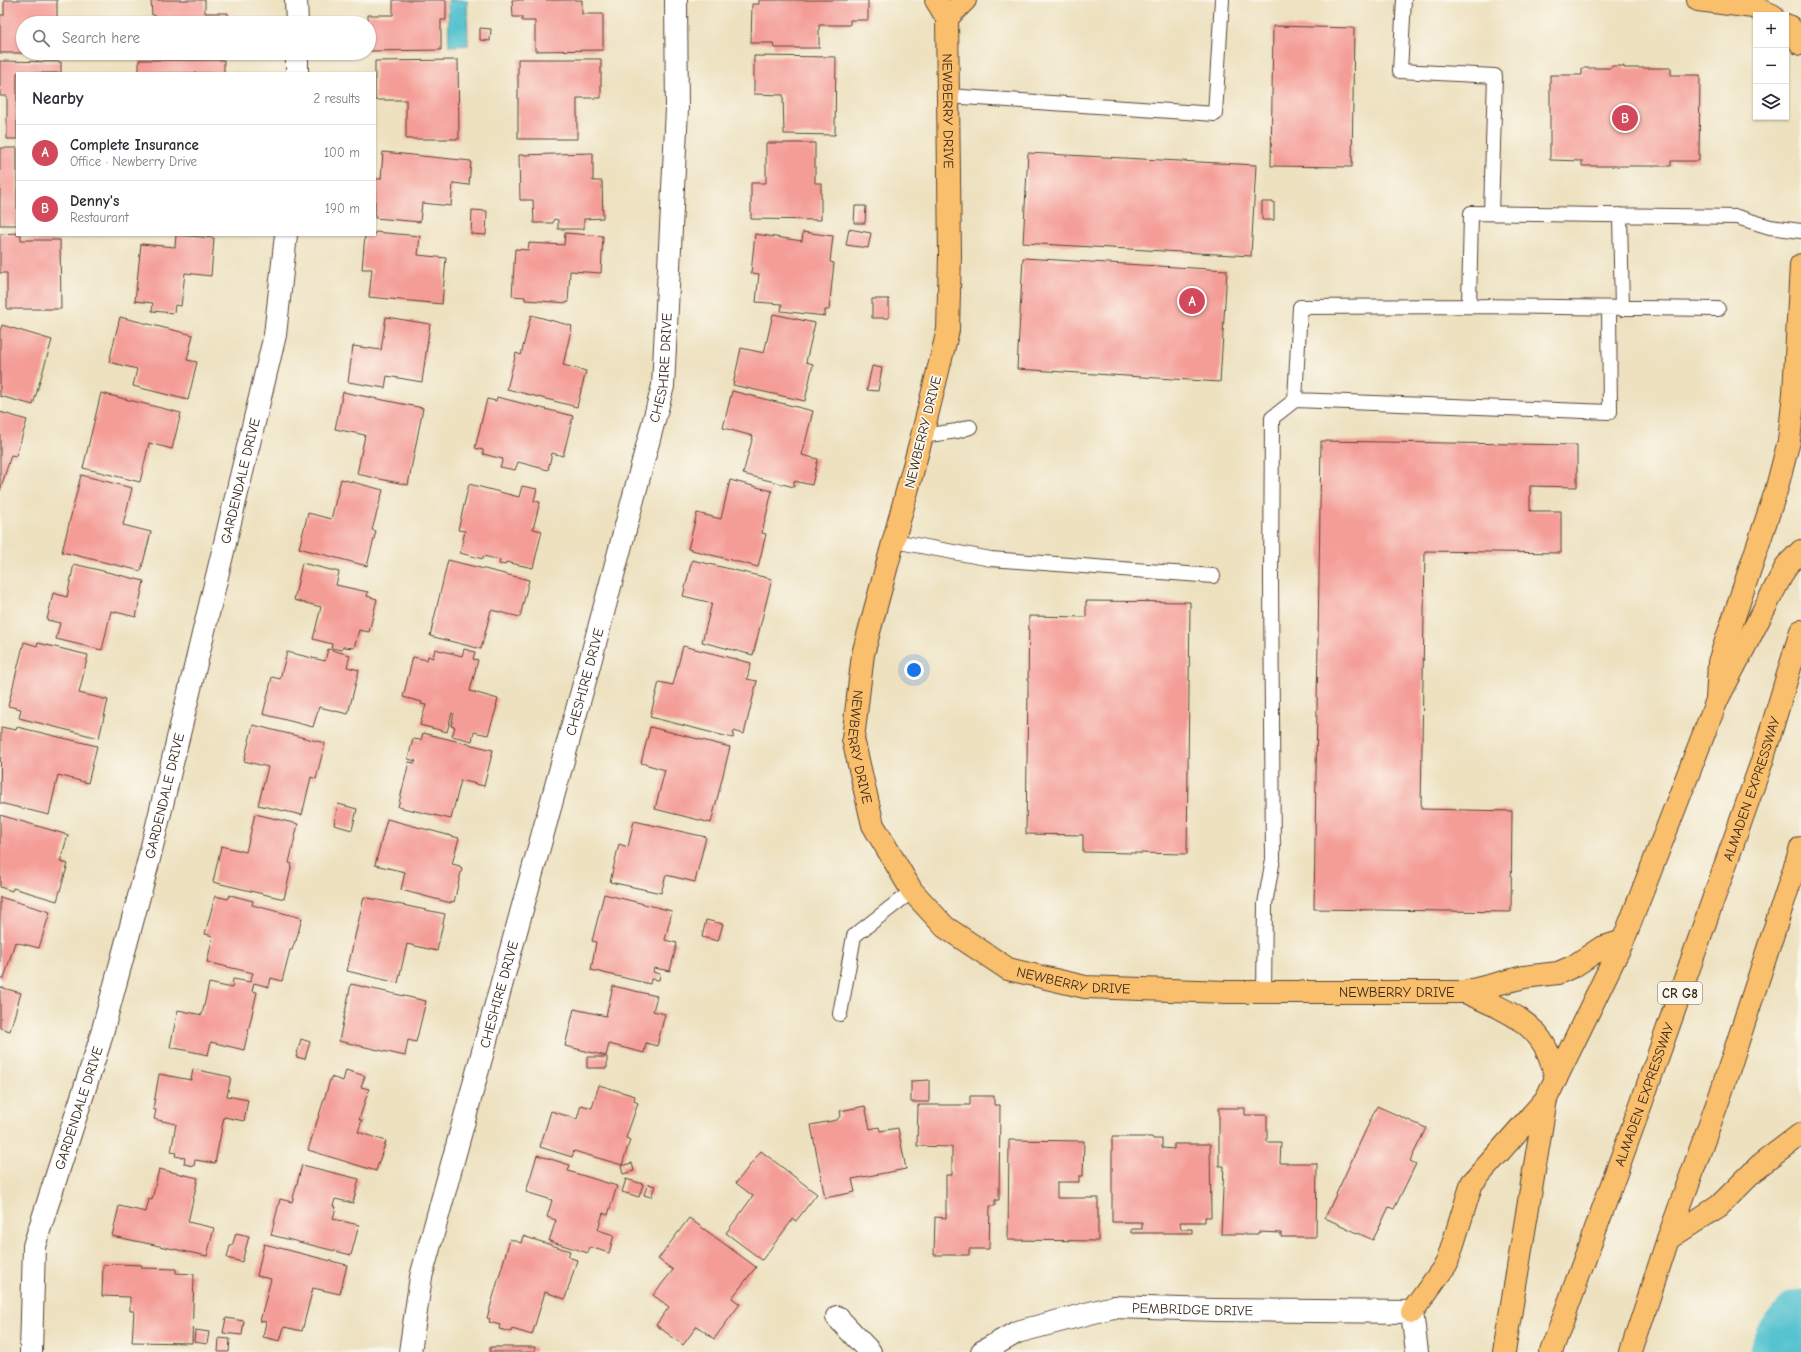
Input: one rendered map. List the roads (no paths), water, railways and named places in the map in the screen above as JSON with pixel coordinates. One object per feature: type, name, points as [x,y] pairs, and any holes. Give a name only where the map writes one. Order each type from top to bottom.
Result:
[{"type":"main road","points":[[936,0],[947,18],[964,0]]},
{"type":"main road","points":[[1698,0],[1753,7],[1765,12]]},
{"type":"main road","name":"NEWBERRY DRIVE","points":[[947,18],[950,255],[948,330],[922,436],[863,654],[853,739],[872,825],[912,891],[945,927],[1008,969],[1085,987],[1226,992],[1466,992]]},
{"type":"main road","points":[[1789,26],[1801,44]]},
{"type":"main road","points":[[1717,700],[1719,662],[1776,491],[1789,441],[1794,393],[1801,265]]},
{"type":"main road","points":[[1412,1312],[1447,1263],[1472,1183],[1546,1099],[1623,941],[1717,700],[1787,565],[1801,551]]},
{"type":"main road","name":"ALMADEN EXPRESSWAY","points":[[1551,1352],[1641,1104],[1762,761],[1801,631]]},
{"type":"main road","points":[[1631,1352],[1668,1239],[1721,1093],[1801,848]]},
{"type":"main road","points":[[1466,992],[1524,977],[1558,973],[1574,966],[1601,948],[1623,941]]},
{"type":"main road","points":[[1466,992],[1517,1016],[1532,1028],[1549,1055],[1556,1079]]},
{"type":"main road","points":[[1504,1352],[1546,1099]]},
{"type":"main road","points":[[1668,1239],[1719,1206],[1759,1166],[1801,1134]]},
{"type":"street","points":[[296,0],[297,16]]},
{"type":"street","name":"CHESHIRE DRIVE","points":[[410,1352],[421,1276],[590,662],[663,386],[677,109],[676,0]]},
{"type":"street","points":[[297,60],[297,72]]},
{"type":"street","name":"GARDENDALE DRIVE","points":[[31,1352],[34,1246],[99,1044],[148,863],[275,335],[286,236]]},
{"type":"street","name":"PEMBRIDGE DRIVE","points":[[982,1352],[1017,1332],[1113,1307],[1216,1310],[1412,1312]]},
{"type":"street","points":[[1412,1312],[1417,1352]]},
{"type":"street","points":[[837,1317],[870,1352]]},
{"type":"lane","points":[[948,96],[1215,114],[1222,0]]},
{"type":"lane","points":[[1404,0],[1400,71],[1495,76],[1491,213]]},
{"type":"lane","points":[[1469,306],[1471,213],[1737,217],[1770,227],[1801,231]]},
{"type":"lane","points":[[1264,992],[1265,904],[1273,859],[1271,579],[1272,418],[1295,400],[1610,412],[1620,215]]},
{"type":"lane","points":[[1295,400],[1300,307],[1469,306],[1718,309]]},
{"type":"lane","points":[[922,436],[957,431],[970,427]]},
{"type":"lane","points":[[894,541],[992,559],[1213,576]]},
{"type":"lane","points":[[840,1014],[854,936],[912,891]]},
{"type":"water","points":[[448,0],[467,0],[468,45],[449,46]]},
{"type":"waterway","points":[[1778,1352],[1785,1338],[1801,1318]]},
{"type":"place","name":"Denny's","points":[[1625,118]]},
{"type":"place","name":"Complete Insurance","points":[[1192,301]]}]
